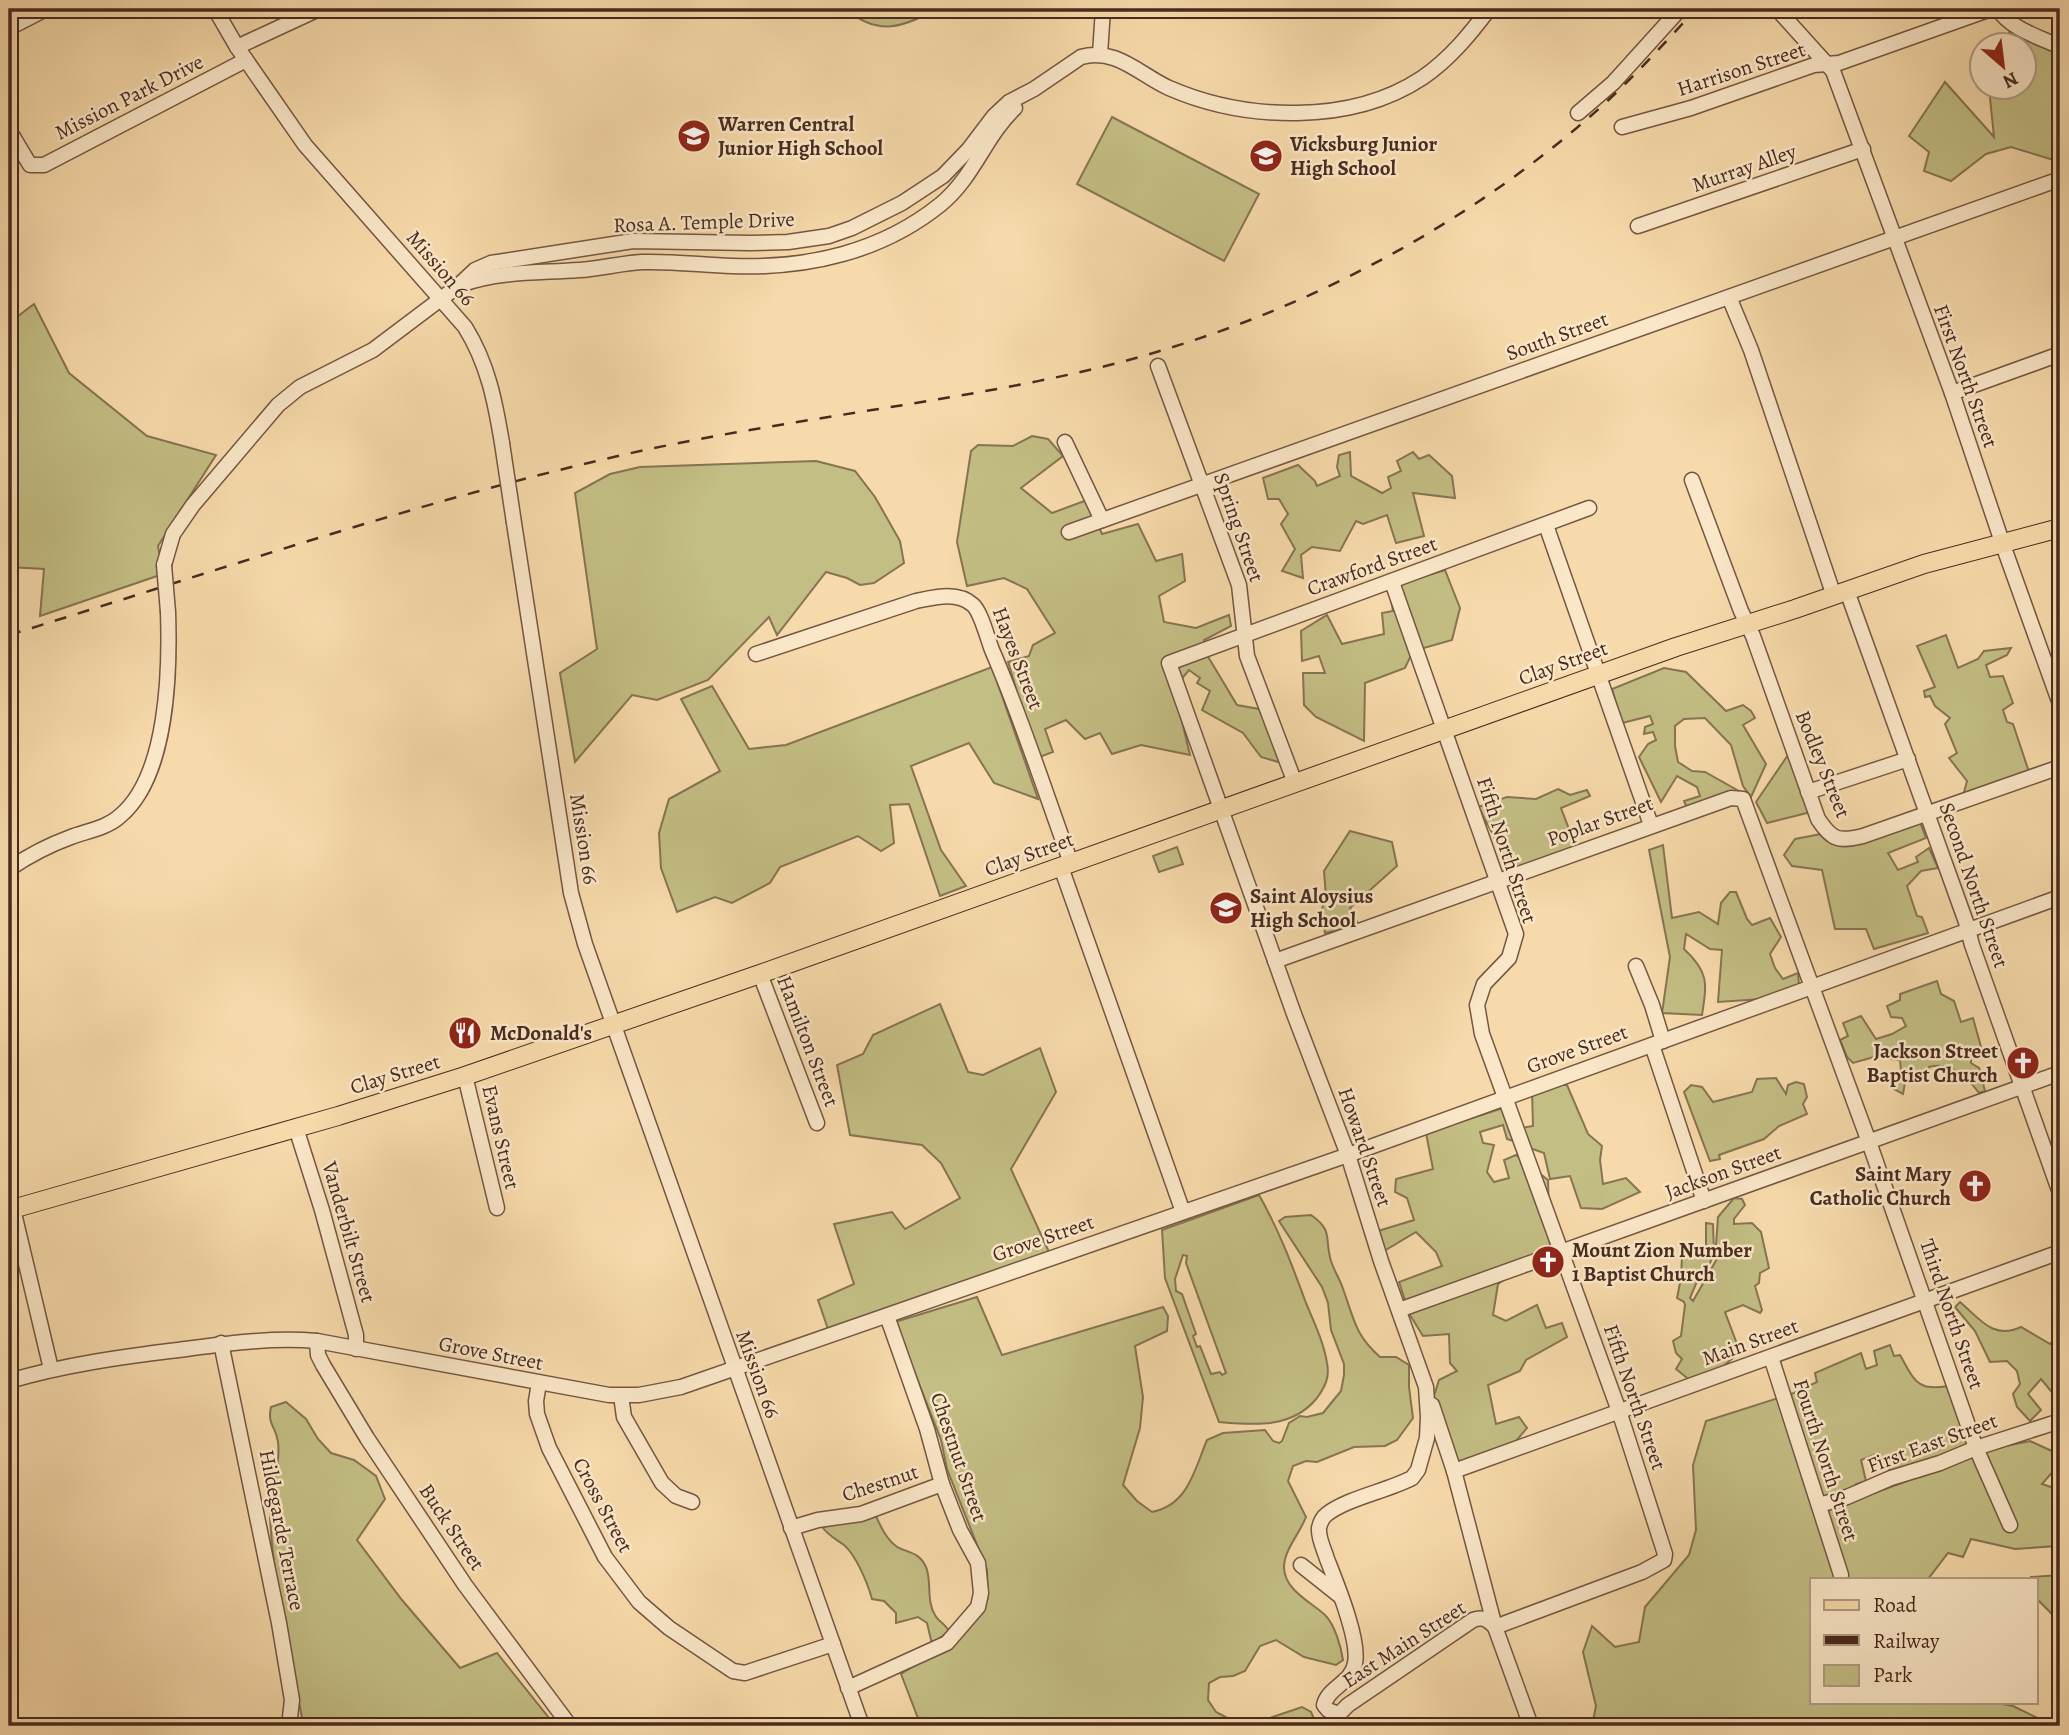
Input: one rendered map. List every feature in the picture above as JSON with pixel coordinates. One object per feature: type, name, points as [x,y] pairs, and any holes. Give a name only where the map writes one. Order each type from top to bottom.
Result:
[{"type":"main road","name":"Clay Street","points":[[11,1210],[465,1076],[760,974],[1746,623],[1924,564],[2060,528]]},
{"type":"street","points":[[9,27],[46,9]]},
{"type":"street","name":"Mission 66","points":[[215,9],[237,47],[305,145],[465,327],[483,360],[502,443],[571,893],[585,944],[862,1726]]},
{"type":"street","points":[[237,47],[319,9]]},
{"type":"street","points":[[1103,9],[1100,54],[1121,60],[1166,86],[1217,105],[1281,113],[1342,108],[1367,103],[1394,93],[1420,79],[1449,57],[1489,9]]},
{"type":"street","points":[[1578,113],[1613,83],[1680,9]]},
{"type":"street","name":"Harrison Street","points":[[1622,127],[1691,108],[1814,65],[1839,63],[1991,9]]},
{"type":"street","points":[[1998,9],[2002,16],[2013,24],[2060,47]]},
{"type":"street","name":"First North Street","points":[[1782,10],[1833,71],[1952,393],[2060,704]]},
{"type":"street","name":"Rosa A. Temple Drive","points":[[9,869],[52,845],[120,817],[141,791],[158,741],[168,688],[170,660],[164,565],[173,534],[193,505],[278,405],[300,387],[373,350],[475,270],[491,263],[646,241],[788,242],[829,236],[852,228],[902,203],[943,176],[1009,102],[1034,89],[1081,57],[1100,54]]},
{"type":"street","name":"Mission Park Drive","points":[[9,130],[30,165],[44,165],[246,60]]},
{"type":"street","name":"Rosa A. Temple Drive","points":[[458,286],[500,274],[582,270],[641,262],[732,266],[792,265],[834,258],[882,240],[940,205],[968,177],[994,132],[1034,89]]},
{"type":"street","name":"Murray Alley","points":[[1637,226],[1863,149]]},
{"type":"street","name":"South Street","points":[[1069,532],[2060,179]]},
{"type":"street","name":"Second North Street","points":[[1729,297],[1841,593],[1909,759],[2060,1193]]},
{"type":"street","points":[[1952,393],[2060,354]]},
{"type":"street","name":"Spring Street","points":[[1158,366],[1240,585],[1247,656],[1295,783]]},
{"type":"street","points":[[1065,442],[1102,520]]},
{"type":"street","name":"Bodley Street","points":[[1692,480],[1753,636],[1818,818],[1830,835],[1840,839],[1863,836],[2060,767]]},
{"type":"street","name":"Crawford Street","points":[[1169,663],[1589,509]]},
{"type":"street","points":[[1546,525],[1651,825]]},
{"type":"street","name":"Fifth North Street","points":[[1392,582],[1516,934],[1509,958],[1484,984],[1477,1005],[1482,1034],[1619,1411],[1665,1554],[1664,1560]]},
{"type":"street","name":"Hayes Street","points":[[757,654],[916,601],[956,597],[975,606],[1010,690],[1183,1212]]},
{"type":"street","name":"Howard Street","points":[[1169,663],[1220,810],[1348,1155],[1426,1387],[1429,1417],[1427,1438],[1418,1470],[1412,1478],[1328,1513],[1319,1527],[1320,1540],[1341,1597],[1356,1662],[1345,1682],[1326,1697],[1324,1705],[1338,1714]]},
{"type":"street","points":[[1808,792],[1909,759]]},
{"type":"street","name":"Poplar Street","points":[[1275,961],[1651,825],[1731,798],[1743,799]]},
{"type":"street","name":"Third North Street","points":[[1743,799],[1869,1142],[1976,1448],[2010,1525]]},
{"type":"street","name":"Grove Street","points":[[9,1381],[51,1369],[221,1343],[272,1339],[317,1341],[621,1396],[681,1387],[1348,1155],[2060,897]]},
{"type":"street","points":[[1636,966],[1653,1005],[1657,1043],[1704,1201]]},
{"type":"street","name":"Hamilton Street","points":[[760,974],[817,1124]]},
{"type":"street","name":"Jackson Street","points":[[1399,1310],[2060,1073]]},
{"type":"street","name":"Evans Street","points":[[465,1076],[497,1208]]},
{"type":"street","name":"Vanderbilt Street","points":[[296,1128],[356,1335],[356,1349]]},
{"type":"street","points":[[11,1210],[51,1369]]},
{"type":"street","name":"Main Street","points":[[1454,1471],[2060,1252]]},
{"type":"street","name":"Chestnut Street","points":[[848,1688],[947,1643],[978,1607],[981,1593],[978,1563],[960,1530],[942,1484],[927,1429],[887,1316]]},
{"type":"street","name":"Buck Street","points":[[317,1341],[318,1355],[323,1365],[374,1449],[465,1585],[570,1726]]},
{"type":"street","name":"Hildegarde Terrace","points":[[221,1343],[243,1439],[281,1636],[292,1700],[289,1726]]},
{"type":"street","name":"Fourth North Street","points":[[1771,1357],[1841,1575]]},
{"type":"street","name":"Cross Street","points":[[539,1383],[537,1414],[549,1448],[605,1557],[639,1602],[669,1628],[733,1671],[745,1673],[832,1644]]},
{"type":"street","points":[[1426,1387],[1454,1471],[1495,1627],[1531,1726]]},
{"type":"street","points":[[621,1396],[624,1417],[662,1483],[676,1496],[692,1502]]},
{"type":"street","name":"First East Street","points":[[1819,1504],[1847,1497],[1891,1478],[1940,1464],[1976,1448],[2060,1421]]},
{"type":"street","name":"Chestnut","points":[[791,1528],[818,1520],[861,1514],[942,1484]]},
{"type":"street","name":"East Main Street","points":[[1327,1726],[1348,1705],[1473,1620],[1488,1620],[1495,1627],[1642,1572],[1664,1560]]},
{"type":"street","points":[[1301,1566],[1341,1597]]},
{"type":"green space","points":[[846,9],[866,9],[893,16],[912,9],[937,9],[913,21],[880,26],[858,18]]},
{"type":"green space","points":[[2016,20],[2060,40],[2060,162],[2011,147],[1986,154],[1951,181],[1924,171],[1929,152],[1909,136],[1945,82],[1994,137],[1990,102],[2038,102],[2038,32],[2009,32]]},
{"type":"green space","points":[[1112,117],[1259,194],[1224,261],[1077,184]]},
{"type":"green space","points":[[34,304],[69,373],[147,436],[216,455],[158,546],[163,574],[40,616],[44,569],[9,567],[9,323]]},
{"type":"green space","points":[[1032,436],[1048,439],[1063,456],[1021,488],[1052,513],[1087,500],[1102,534],[1138,524],[1156,561],[1182,554],[1185,581],[1159,596],[1164,622],[1196,628],[1229,615],[1231,626],[1204,640],[1207,655],[1237,705],[1259,709],[1285,764],[1261,757],[1243,733],[1202,710],[1210,691],[1197,683],[1200,678],[1189,670],[1174,688],[1190,755],[1141,745],[1112,754],[1100,733],[1085,739],[1066,720],[1045,729],[1053,752],[1037,758],[1008,662],[1029,656],[1033,645],[1055,633],[1027,589],[1004,578],[967,586],[957,542],[971,451],[978,445],[1013,446]]},
{"type":"green space","points":[[1350,452],[1351,476],[1382,493],[1391,488],[1388,477],[1401,471],[1397,461],[1413,452],[1419,459],[1429,455],[1452,476],[1455,498],[1413,493],[1424,536],[1396,543],[1387,515],[1363,524],[1356,521],[1340,551],[1312,547],[1301,555],[1303,578],[1282,571],[1295,549],[1281,524],[1288,514],[1279,499],[1268,499],[1263,478],[1298,465],[1317,486],[1340,476],[1337,467],[1339,455]]},
{"type":"green space","points":[[816,461],[855,471],[875,497],[900,541],[904,563],[874,583],[860,585],[826,572],[777,635],[769,617],[708,680],[657,700],[632,695],[575,762],[560,673],[597,649],[575,493],[610,474],[640,467]]},
{"type":"green space","points":[[1445,570],[1460,608],[1452,640],[1413,651],[1405,668],[1365,683],[1364,741],[1316,717],[1304,705],[1303,673],[1325,673],[1319,656],[1302,661],[1301,631],[1327,615],[1342,644],[1384,634],[1382,613],[1393,611],[1389,587]]},
{"type":"green space","points":[[1946,635],[1958,668],[1978,659],[1984,651],[2011,648],[2007,655],[1986,665],[1990,677],[2003,676],[2013,703],[2003,710],[2007,722],[2013,724],[2029,772],[1963,796],[1967,781],[1949,758],[1957,753],[1945,724],[1950,718],[1935,706],[1930,696],[1925,697],[1924,691],[1935,687],[1917,646]]},
{"type":"green space","points":[[992,667],[1038,799],[994,783],[969,743],[911,766],[941,850],[966,886],[940,896],[909,804],[890,805],[894,843],[881,851],[858,836],[780,867],[770,883],[732,903],[715,897],[677,912],[661,868],[659,833],[669,799],[720,771],[681,699],[712,686],[749,749],[786,745]]},
{"type":"green space","points":[[1664,668],[1686,672],[1726,711],[1743,705],[1751,711],[1755,718],[1743,725],[1766,764],[1751,797],[1743,786],[1731,745],[1705,718],[1684,719],[1675,726],[1678,762],[1692,771],[1705,772],[1746,795],[1687,808],[1684,801],[1700,796],[1697,787],[1677,776],[1661,802],[1639,757],[1648,744],[1656,740],[1653,732],[1644,734],[1645,727],[1653,724],[1650,716],[1622,723],[1612,689]]},
{"type":"green space","points":[[1790,752],[1811,812],[1767,823],[1756,802]]},
{"type":"green space","points":[[1558,789],[1570,795],[1587,790],[1590,796],[1561,808],[1577,850],[1514,873],[1478,807],[1507,797],[1536,799]]},
{"type":"green space","points":[[1920,822],[1926,838],[1888,853],[1898,870],[1918,862],[1916,857],[1929,848],[1938,868],[1921,871],[1907,886],[1917,916],[1922,917],[1928,933],[1874,949],[1866,929],[1835,929],[1822,870],[1792,866],[1784,855],[1795,839],[1821,834],[1831,840]]},
{"type":"green space","points":[[1350,831],[1392,842],[1397,866],[1350,908],[1359,926],[1325,933],[1321,912],[1326,897],[1324,871]]},
{"type":"green space","points":[[1663,845],[1672,918],[1699,912],[1718,924],[1721,903],[1730,892],[1736,892],[1752,925],[1770,918],[1781,937],[1770,954],[1775,968],[1783,979],[1798,973],[1799,985],[1762,999],[1718,1002],[1722,950],[1710,949],[1686,934],[1684,949],[1698,965],[1704,979],[1702,1015],[1662,1013],[1670,957],[1649,850]]},
{"type":"green space","points":[[1177,847],[1183,864],[1159,872],[1153,856]]},
{"type":"green space","points":[[1937,981],[1941,994],[1954,1001],[1961,1022],[1973,1018],[1983,1054],[1971,1052],[1971,1063],[1979,1068],[1985,1091],[1979,1093],[1969,1081],[1951,1068],[1937,1066],[1929,1067],[1927,1076],[1916,1076],[1905,1083],[1903,1094],[1890,1087],[1890,1078],[1901,1071],[1900,1060],[1874,1057],[1853,1063],[1847,1057],[1840,1040],[1848,1036],[1843,1023],[1861,1016],[1876,1039],[1892,1034],[1906,1026],[1902,1018],[1891,1017],[1887,1006],[1900,1000],[1900,994]]},
{"type":"green space","points":[[940,1004],[968,1072],[983,1075],[1040,1048],[1056,1092],[1011,1169],[1049,1252],[829,1332],[818,1300],[854,1284],[834,1224],[892,1212],[905,1229],[960,1198],[941,1163],[922,1145],[850,1135],[837,1065],[863,1054],[873,1035]]},
{"type":"green space","points":[[1776,1078],[1786,1094],[1788,1085],[1796,1082],[1804,1084],[1807,1097],[1803,1104],[1807,1114],[1779,1126],[1764,1139],[1719,1155],[1720,1159],[1710,1161],[1684,1092],[1691,1085],[1702,1087],[1713,1102],[1752,1092],[1757,1079]]},
{"type":"green space","points":[[1547,1085],[1567,1085],[1588,1134],[1602,1146],[1600,1160],[1603,1184],[1626,1178],[1640,1192],[1602,1209],[1581,1208],[1570,1176],[1550,1179],[1544,1153],[1524,1146],[1521,1128],[1533,1126],[1532,1091]]},
{"type":"green space","points":[[1503,1108],[1516,1142],[1507,1139],[1503,1125],[1480,1132],[1483,1143],[1494,1145],[1487,1172],[1494,1182],[1509,1178],[1504,1160],[1516,1155],[1548,1180],[1550,1249],[1498,1284],[1493,1315],[1506,1321],[1537,1305],[1546,1328],[1562,1323],[1567,1337],[1526,1360],[1520,1371],[1488,1385],[1496,1424],[1519,1417],[1527,1428],[1510,1448],[1457,1467],[1433,1399],[1439,1380],[1457,1371],[1450,1363],[1449,1334],[1423,1336],[1410,1315],[1399,1282],[1442,1266],[1436,1252],[1416,1232],[1384,1251],[1378,1231],[1414,1220],[1407,1198],[1395,1192],[1396,1179],[1433,1169],[1426,1133]]},
{"type":"green space","points":[[1259,1195],[1285,1248],[1326,1355],[1326,1382],[1317,1398],[1307,1408],[1296,1415],[1272,1423],[1219,1422],[1165,1278],[1162,1230]],"holes":[[[1183,1255],[1187,1256],[1186,1263],[1226,1373],[1222,1375],[1220,1372],[1211,1374],[1193,1336],[1196,1334],[1182,1294],[1176,1291],[1175,1279]]]},
{"type":"green space","points":[[1734,1198],[1742,1199],[1745,1205],[1734,1219],[1734,1224],[1752,1223],[1761,1232],[1769,1268],[1760,1273],[1759,1283],[1755,1286],[1762,1310],[1760,1313],[1743,1305],[1725,1312],[1740,1352],[1713,1375],[1692,1382],[1676,1369],[1682,1359],[1676,1353],[1673,1341],[1681,1336],[1685,1305],[1677,1298],[1682,1256],[1706,1249],[1706,1223],[1713,1224],[1714,1254],[1700,1274],[1690,1298],[1693,1301],[1718,1257],[1718,1217]]},
{"type":"green space","points":[[1311,1215],[1326,1231],[1331,1261],[1365,1341],[1380,1357],[1396,1357],[1409,1365],[1413,1418],[1397,1440],[1385,1446],[1354,1447],[1317,1462],[1306,1461],[1293,1466],[1288,1481],[1306,1517],[1287,1554],[1285,1575],[1299,1595],[1329,1619],[1343,1660],[1336,1665],[1304,1657],[1276,1640],[1260,1646],[1245,1671],[1220,1677],[1209,1683],[1208,1700],[1216,1712],[1237,1723],[1261,1721],[1302,1707],[1311,1712],[1315,1721],[1313,1726],[921,1726],[901,1674],[953,1642],[974,1622],[988,1598],[987,1570],[947,1469],[941,1440],[895,1322],[977,1297],[1002,1355],[1163,1307],[1168,1316],[1167,1331],[1135,1346],[1143,1397],[1140,1428],[1123,1485],[1137,1501],[1152,1512],[1174,1502],[1182,1494],[1207,1440],[1223,1433],[1265,1430],[1273,1441],[1279,1443],[1289,1423],[1300,1416],[1323,1413],[1341,1391],[1344,1364],[1331,1330],[1328,1303],[1322,1287],[1279,1221],[1285,1217]]},
{"type":"green space","points":[[1960,1302],[1987,1326],[1995,1329],[2002,1331],[2021,1327],[2050,1344],[2060,1331],[2060,1402],[2041,1379],[2028,1394],[2041,1410],[2030,1421],[2017,1407],[2013,1394],[2020,1384],[2017,1371],[2007,1361],[1990,1362],[1975,1331],[1955,1307]]},
{"type":"green space","points":[[1890,1345],[1894,1356],[1900,1355],[1917,1382],[1929,1387],[1948,1386],[1968,1443],[1964,1453],[1898,1476],[1883,1464],[1879,1453],[1861,1460],[1866,1481],[1856,1484],[1844,1504],[1907,1481],[1966,1454],[2030,1441],[2052,1451],[2056,1468],[2042,1484],[2060,1490],[2060,1542],[2057,1546],[2015,1549],[1971,1539],[1963,1557],[1948,1553],[1929,1578],[1810,1578],[1810,1704],[2002,1704],[2013,1706],[2054,1726],[1592,1726],[1596,1706],[1583,1652],[1592,1626],[1615,1647],[1639,1642],[1645,1607],[1689,1555],[1696,1530],[1693,1465],[1706,1421],[1794,1393],[1817,1382],[1815,1373],[1861,1353],[1866,1369],[1877,1365],[1874,1351]]},
{"type":"green space","points":[[286,1402],[306,1419],[318,1439],[331,1453],[354,1460],[376,1476],[385,1499],[357,1540],[402,1600],[460,1668],[497,1653],[553,1723],[552,1726],[300,1726],[302,1718],[278,1592],[270,1516],[278,1451],[270,1413],[271,1407]]},
{"type":"green space","points":[[875,1514],[892,1543],[915,1555],[926,1567],[932,1609],[949,1631],[932,1644],[927,1623],[918,1617],[896,1623],[896,1613],[884,1601],[872,1599],[853,1556],[823,1528],[830,1523]]},
{"type":"green space","points":[[2060,1575],[2060,1622],[2038,1600],[2038,1578],[2031,1577]]},
{"type":"railway","points":[[9,635],[388,517],[541,475],[672,444],[1053,378],[1126,361],[1268,313],[1336,283],[1402,248],[1466,210],[1528,167],[1615,94],[1696,9]]},
{"type":"place","name":"Warren Central Junior High School","points":[[694,136]]},
{"type":"place","name":"Vicksburg Junior High School","points":[[1266,156]]},
{"type":"place","name":"Saint Aloysius High School","points":[[1226,908]]},
{"type":"place","name":"McDonald's","points":[[465,1033]]},
{"type":"place","name":"Jackson Street Baptist Church","points":[[2023,1063]]},
{"type":"place","name":"Saint Mary Catholic Church","points":[[1975,1186]]},
{"type":"place","name":"Mount Zion Number 1 Baptist Church","points":[[1548,1262]]}]
